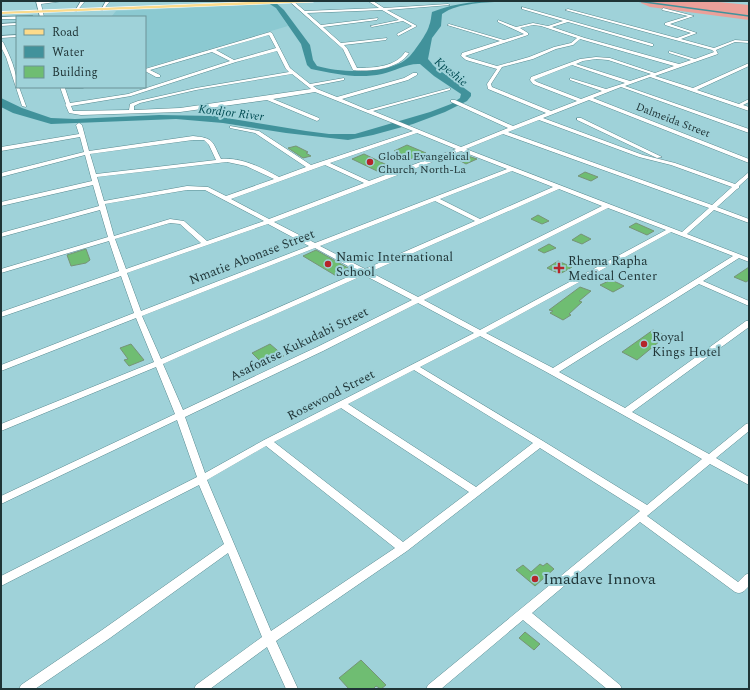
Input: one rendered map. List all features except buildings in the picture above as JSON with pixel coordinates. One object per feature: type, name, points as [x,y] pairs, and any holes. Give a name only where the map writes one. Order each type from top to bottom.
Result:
[{"type":"main road","points":[[1,12],[313,1]]},
{"type":"street","points":[[42,16],[38,2],[61,1]]},
{"type":"street","points":[[76,10],[83,1]]},
{"type":"street","points":[[102,9],[108,1]]},
{"type":"street","points":[[291,1],[345,48],[354,69],[390,66],[405,57],[407,53]]},
{"type":"street","points":[[370,1],[415,26],[398,35]]},
{"type":"street","points":[[305,12],[448,5]]},
{"type":"street","points":[[523,8],[652,45]]},
{"type":"street","points":[[663,8],[692,16],[666,24],[695,33],[678,39]]},
{"type":"street","points":[[567,10],[714,49],[735,41],[749,42]]},
{"type":"street","points":[[3,24],[9,17]]},
{"type":"street","points":[[1,18],[16,17]]},
{"type":"street","points":[[321,26],[377,19]]},
{"type":"street","points":[[372,26],[403,20]]},
{"type":"street","points":[[499,21],[527,34],[464,54],[463,56],[468,59],[498,67],[531,58],[554,48],[572,44],[580,37]]},
{"type":"street","points":[[547,27],[568,22]]},
{"type":"street","points":[[3,24],[16,24]]},
{"type":"street","points":[[516,28],[535,24],[679,66]]},
{"type":"street","points":[[449,25],[504,41]]},
{"type":"street","points":[[146,70],[270,33],[291,73],[315,90],[396,121],[460,149],[749,260]]},
{"type":"street","points":[[1,37],[16,36]]},
{"type":"street","points":[[341,44],[386,39]]},
{"type":"street","points":[[1,42],[8,57],[16,84]]},
{"type":"street","points":[[67,105],[129,95],[234,61],[278,49]]},
{"type":"street","points":[[1,315],[270,221],[504,132],[606,91],[716,53],[714,49]]},
{"type":"street","points":[[212,50],[234,61]]},
{"type":"street","points":[[671,52],[695,60]]},
{"type":"street","points":[[582,101],[535,83],[532,78],[585,59],[602,58],[749,109]]},
{"type":"street","points":[[572,64],[630,83]]},
{"type":"street","points":[[693,90],[749,64]]},
{"type":"street","points":[[498,67],[500,69],[489,84],[490,88],[551,113]]},
{"type":"street","points":[[146,70],[158,76]]},
{"type":"street","points":[[131,111],[132,104],[138,102],[196,89],[291,73]]},
{"type":"street","points":[[336,99],[415,74]]},
{"type":"street","points":[[310,85],[342,79]]},
{"type":"street","points":[[572,79],[606,91]]},
{"type":"street","points":[[621,86],[749,131]]},
{"type":"street","points":[[17,88],[24,106]]},
{"type":"street","points":[[62,88],[67,105],[71,112],[76,113],[180,110],[315,90]]},
{"type":"street","points":[[369,111],[448,89]]},
{"type":"street","points":[[268,98],[317,119]]},
{"type":"street","name":"Dalmeida Street","points":[[589,98],[749,161]]},
{"type":"street","points":[[739,106],[749,100]]},
{"type":"street","points":[[453,101],[513,128]]},
{"type":"street","points":[[539,118],[641,156],[673,164],[737,187]]},
{"type":"street","points":[[579,118],[673,164]]},
{"type":"street","points":[[79,125],[111,238],[138,314],[180,415],[202,479],[292,689]]},
{"type":"street","points":[[232,127],[257,132],[311,168]]},
{"type":"street","points":[[228,198],[326,162],[418,131]]},
{"type":"street","points":[[504,132],[749,221]]},
{"type":"street","points":[[1,149],[82,135]]},
{"type":"street","points":[[1,175],[86,153],[201,137],[206,139],[211,144],[219,160]]},
{"type":"street","points":[[1,204],[95,179],[219,160],[242,162],[279,179]]},
{"type":"street","points":[[326,162],[368,183]]},
{"type":"street","name":"Nmatie Abonase Street","points":[[1,368],[512,169]]},
{"type":"street","points":[[683,234],[737,187],[749,174]]},
{"type":"street","points":[[1,428],[158,363],[558,186]]},
{"type":"street","points":[[1,235],[102,205],[194,187],[206,188],[228,198],[416,301],[553,372],[749,481]]},
{"type":"street","points":[[435,199],[480,221]]},
{"type":"street","name":"Asafoatse Kukudabi Street","points":[[1,500],[320,349],[607,206]]},
{"type":"street","points":[[1,271],[170,221],[182,222],[205,243]]},
{"type":"street","name":"Rosewood Street","points":[[1,581],[202,479],[267,442],[480,333],[671,230]]},
{"type":"street","points":[[553,372],[738,256]]},
{"type":"street","points":[[698,281],[749,304]]},
{"type":"street","points":[[625,413],[749,323]]},
{"type":"street","points":[[414,367],[540,443],[645,514],[740,589],[749,578]]},
{"type":"street","points":[[342,404],[476,492]]},
{"type":"street","points":[[432,689],[645,514],[708,459],[749,426]]},
{"type":"street","points":[[267,442],[403,548]]},
{"type":"street","points":[[200,689],[269,638],[403,548],[540,443]]},
{"type":"street","points":[[25,689],[106,634],[230,546]]},
{"type":"street","points":[[524,614],[616,689]]},
{"type":"shaded area","points":[[641,1],[708,1],[749,5],[749,20],[650,7],[641,3]]},
{"type":"shaded area","points":[[271,4],[276,8],[288,26],[146,68],[146,16],[112,16],[116,11]]},
{"type":"water","points":[[265,1],[275,2],[284,10],[310,45],[313,60],[317,66],[339,70],[365,71],[390,67],[401,63],[409,57],[426,33],[432,12],[450,6],[469,3],[506,1],[464,5],[449,10],[442,14],[441,26],[432,38],[428,59],[435,67],[471,93],[471,96],[467,101],[445,112],[413,124],[373,135],[348,140],[286,133],[223,123],[176,119],[51,124],[13,113],[1,107],[1,98],[22,108],[51,118],[75,119],[159,115],[214,116],[329,134],[355,134],[430,112],[451,104],[460,98],[461,94],[434,76],[420,64],[406,66],[382,74],[364,76],[338,74],[311,69],[307,65],[301,44],[276,8]]},
{"type":"waterway","name":"Kpeshie","points":[[637,1],[749,16]]},
{"type":"place","name":"Global Evangelical Church, North-La","points":[[370,162]]},
{"type":"place","name":"Namic International School","points":[[328,264]]},
{"type":"place","name":"Rhema Rapha Medical Center","points":[[559,268]]},
{"type":"place","name":"Royal Kings Hotel","points":[[644,344]]},
{"type":"place","name":"Imadave Innova","points":[[535,579]]},
{"type":"water label","name":"Kordjor River","points":[[231,113]]}]
